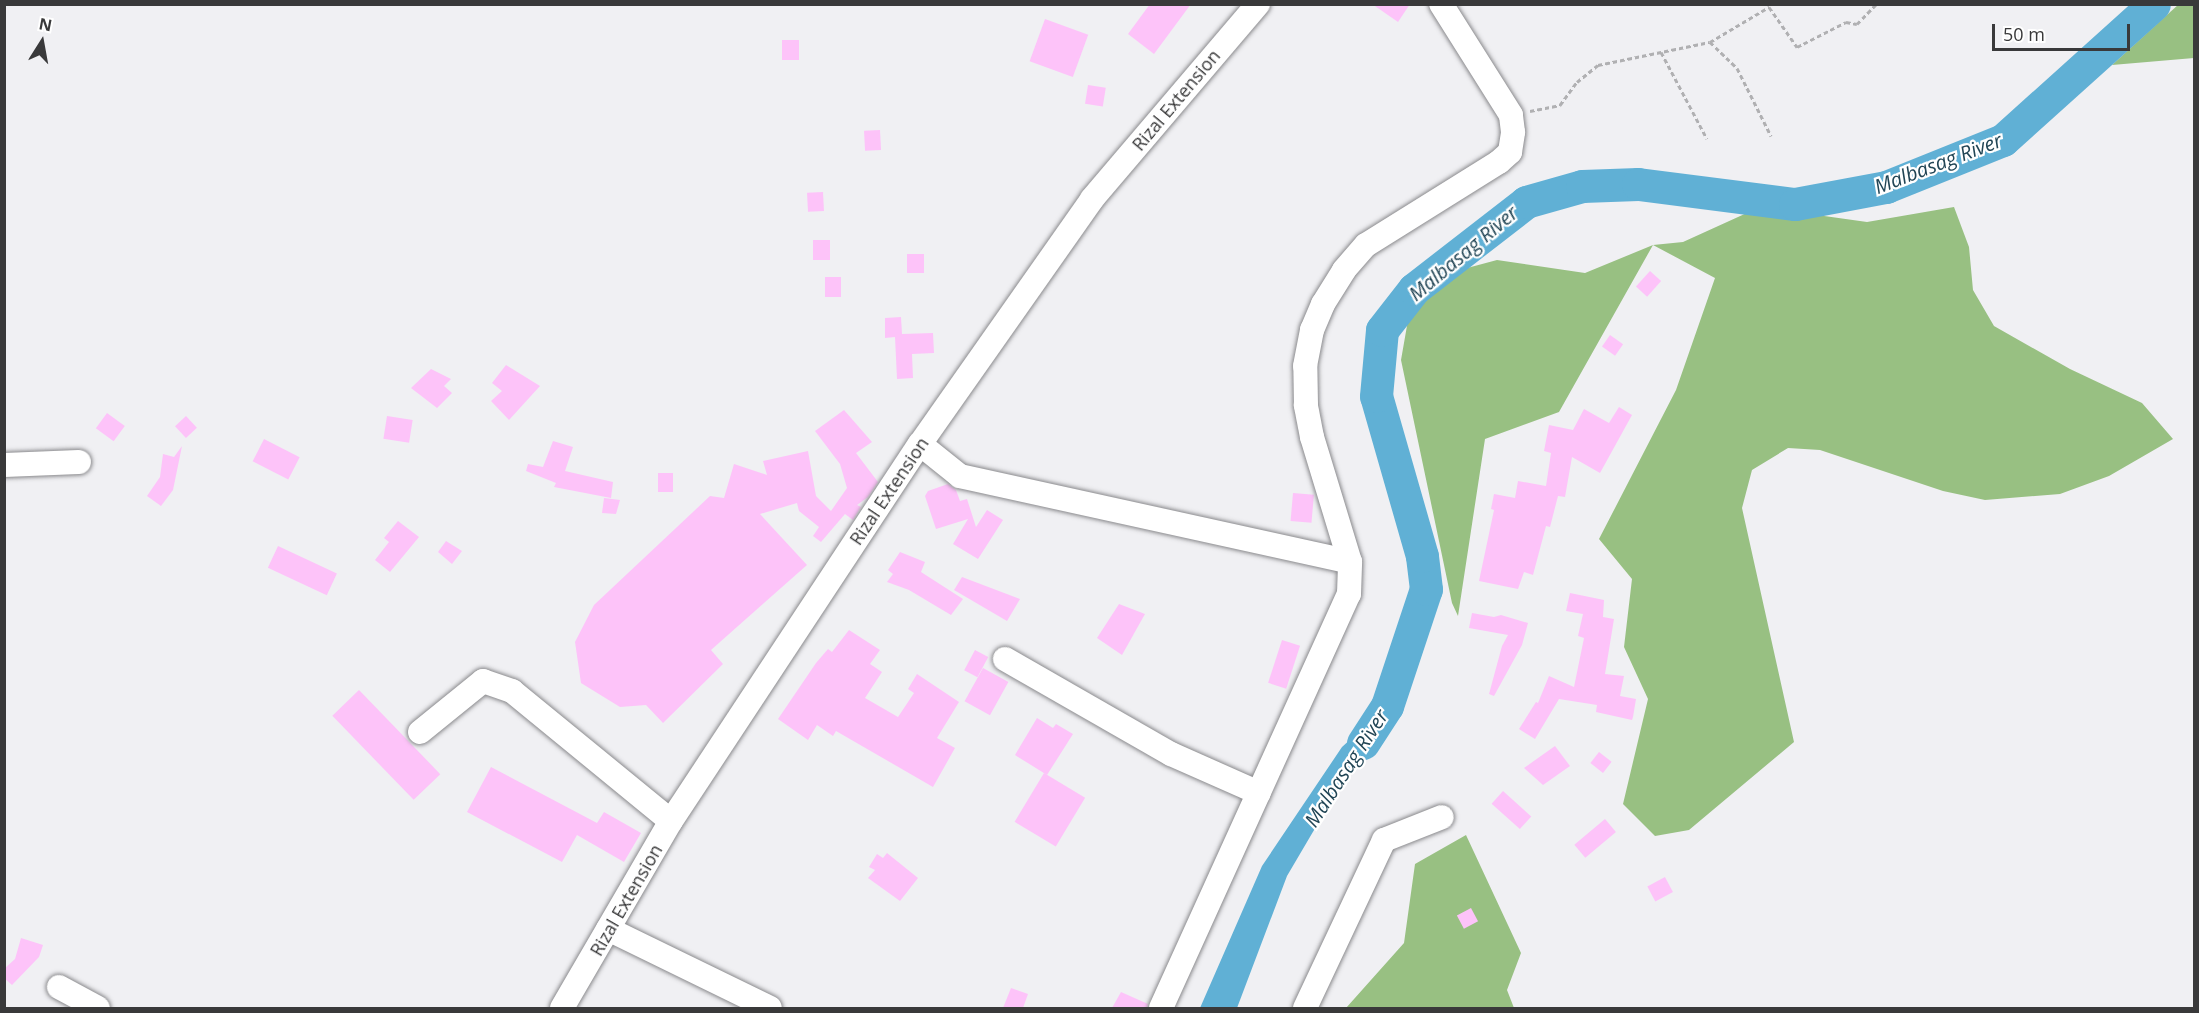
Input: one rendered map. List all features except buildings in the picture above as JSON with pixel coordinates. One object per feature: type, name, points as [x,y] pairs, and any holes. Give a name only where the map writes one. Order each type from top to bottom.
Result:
[{"type":"street","name":"Rizal Extension","points":[[562,1008],[671,821],[920,444],[1092,199],[1258,4]]},
{"type":"street","points":[[1161,1008],[1348,594],[1350,562],[1312,437],[1305,405],[1305,366],[1312,330],[1323,304],[1344,270],[1366,246],[1499,162],[1510,152],[1514,132],[1511,115],[1441,4]]},
{"type":"street","points":[[920,444],[960,476],[1350,562]]},
{"type":"street","points":[[4,465],[79,462]]},
{"type":"street","points":[[1005,659],[1171,754],[1259,793]]},
{"type":"street","points":[[420,732],[483,681],[512,691],[671,821]]},
{"type":"street","points":[[1305,1008],[1384,840],[1442,817]]},
{"type":"street","points":[[608,929],[770,1008]]},
{"type":"street","points":[[59,987],[98,1008]]},
{"type":"path","points":[[1511,115],[1560,105],[1577,82],[1598,65],[1710,42],[1768,6],[1797,47],[1845,22],[1857,24],[1876,4]]},
{"type":"path","points":[[1710,42],[1737,68],[1771,136]]},
{"type":"path","points":[[1661,52],[1707,139]]},
{"type":"green space","points":[[2179,4],[2194,5],[2194,58],[2112,65]]},
{"type":"green space","points":[[1760,207],[1867,222],[1954,207],[1969,247],[1973,290],[1994,326],[2070,369],[2142,403],[2173,439],[2109,476],[2060,494],[1985,500],[1943,491],[1820,450],[1788,448],[1752,470],[1742,508],[1794,742],[1689,830],[1655,836],[1623,804],[1648,699],[1624,647],[1632,579],[1599,539],[1676,390],[1715,278],[1653,245],[1683,242]]},
{"type":"green space","points":[[1653,245],[1559,412],[1485,439],[1458,616],[1452,603],[1401,360],[1408,320],[1437,284],[1456,271],[1497,260],[1585,273]]},
{"type":"green space","points":[[1466,835],[1521,953],[1507,990],[1514,1008],[1346,1008],[1404,943],[1415,864]]},
{"type":"water","points":[[1387,706],[1287,876],[1237,1008],[1200,1008],[1262,866],[1342,747]]},
{"type":"waterway","name":"Malbasag River","points":[[1363,743],[1387,706],[1426,589],[1422,556],[1376,396],[1382,330],[1414,289],[1526,202],[1582,186],[1638,184],[1795,204],[1886,187],[2003,140],[2154,4]]}]
